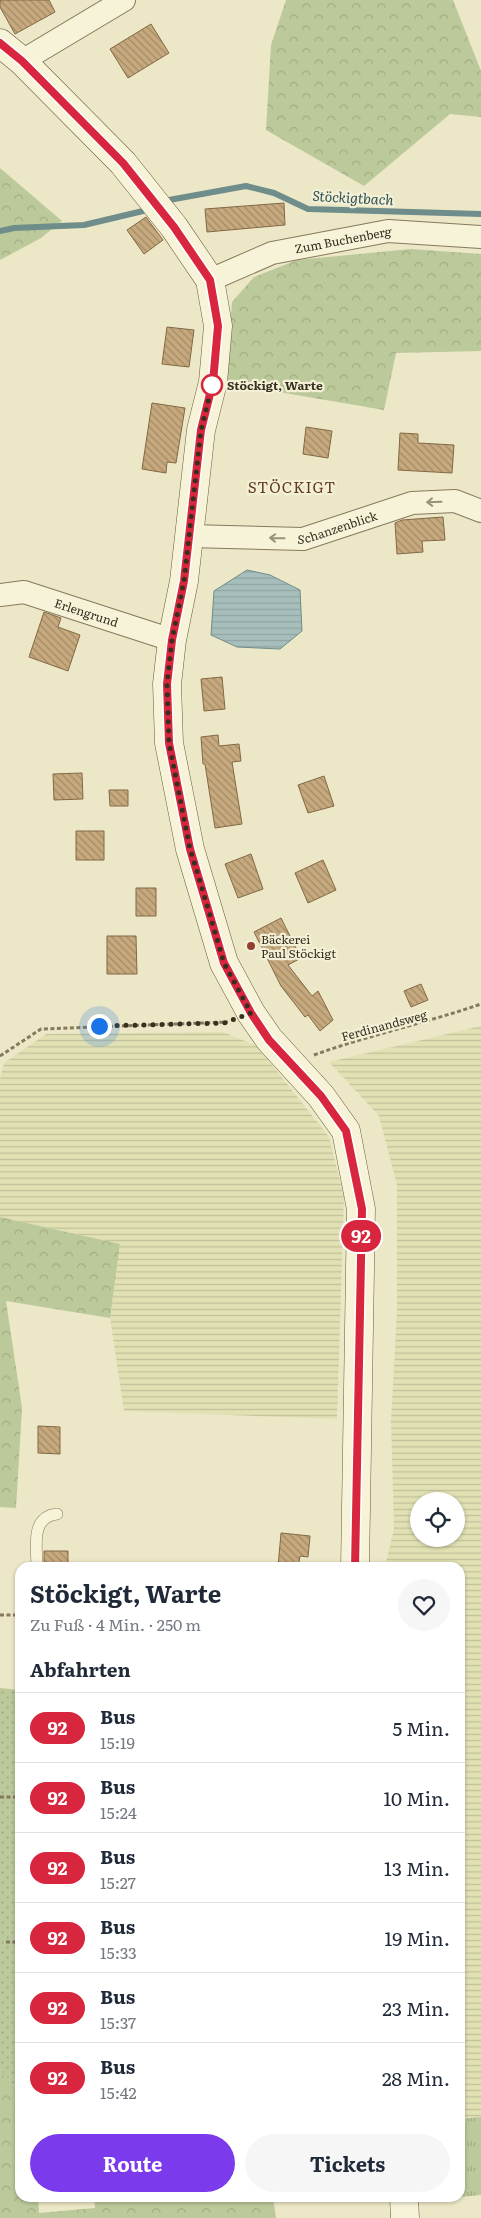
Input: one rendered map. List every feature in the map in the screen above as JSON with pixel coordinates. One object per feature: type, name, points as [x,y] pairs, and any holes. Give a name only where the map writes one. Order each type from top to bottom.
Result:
[{"type":"street","points":[[22,61],[124,0]]},
{"type":"street","points":[[0,43],[22,61],[123,163],[174,227],[210,280],[218,326],[213,382],[201,430],[184,581],[172,640],[167,684],[169,743],[190,849],[224,963],[251,1013],[269,1040],[321,1096],[346,1131],[362,1209],[355,1562]]},
{"type":"street","name":"Zum Buchenberg","points":[[210,280],[272,253],[388,231],[481,237]]},
{"type":"street","name":"Schanzenblick","points":[[190,536],[303,539],[412,503],[455,501],[481,511]]},
{"type":"street","name":"Erlengrund","points":[[0,595],[24,592],[172,640]]},
{"type":"street","points":[[404,2202],[405,2218]]},
{"type":"lane","points":[[37,1562],[36,1532],[41,1520],[48,1515],[57,1514]]},
{"type":"path","name":"Ferdinandsweg","points":[[292,1063],[359,1039],[432,1021],[481,1004]]},
{"type":"path","points":[[0,1056],[41,1029],[137,1024],[224,1023],[251,1013]]},
{"type":"path","points":[[0,1615],[15,1615]]},
{"type":"path","points":[[0,1796],[15,1797]]},
{"type":"path","points":[[6,1942],[15,1942]]},
{"type":"green space","points":[[286,0],[453,0],[481,71],[481,117],[450,114],[364,186],[266,130],[271,45]]},
{"type":"green space","points":[[0,168],[62,221],[41,238],[0,260]]},
{"type":"green space","points":[[411,249],[481,254],[481,351],[396,353],[384,410],[226,383],[232,302],[254,277],[297,260]]},
{"type":"green space","points":[[481,1026],[481,2117],[465,2119],[465,1562],[386,1562],[394,1529],[391,1421],[397,1310],[397,1185],[379,1116],[329,1062]]},
{"type":"green space","points":[[223,1032],[257,1046],[329,1137],[344,1197],[337,1419],[124,1411],[110,1318],[120,1244],[0,1217],[0,1079],[4,1063],[46,1034]]},
{"type":"green space","points":[[0,1217],[120,1244],[110,1318],[6,1301],[22,1408],[16,1508],[0,1507]]},
{"type":"green space","points":[[0,1688],[15,1690],[15,2088],[0,2069]]},
{"type":"green space","points":[[0,2069],[15,2088],[15,2202],[38,2202],[39,2213],[95,2208],[94,2202],[274,2202],[276,2218],[0,2218]]},
{"type":"green space","points":[[481,2117],[481,2195],[465,2197],[465,2119]]},
{"type":"water","points":[[247,570],[270,575],[300,590],[302,631],[280,649],[237,647],[211,635],[214,591]]},
{"type":"building","points":[[0,0],[49,0],[55,12],[15,34],[0,7]]},
{"type":"building","points":[[151,24],[169,53],[128,78],[110,49]]},
{"type":"building","points":[[284,203],[285,225],[207,232],[205,209]]},
{"type":"building","points":[[146,217],[163,240],[144,254],[127,230]]},
{"type":"building","points":[[167,327],[194,330],[189,367],[162,364]]},
{"type":"building","points":[[152,403],[185,408],[176,463],[167,462],[166,473],[142,469]]},
{"type":"building","points":[[306,427],[332,431],[328,458],[303,454]]},
{"type":"building","points":[[400,433],[418,434],[418,443],[454,445],[452,473],[398,470]]},
{"type":"building","points":[[443,517],[445,540],[422,541],[423,552],[397,554],[395,523],[402,520]]},
{"type":"building","points":[[44,612],[61,618],[58,627],[80,635],[68,671],[29,657]]},
{"type":"building","points":[[222,677],[225,709],[204,711],[201,679]]},
{"type":"building","points":[[218,735],[219,746],[239,744],[241,761],[232,762],[242,824],[215,828],[205,764],[203,764],[201,737]]},
{"type":"building","points":[[82,773],[83,799],[54,800],[53,774]]},
{"type":"building","points":[[324,776],[334,806],[308,813],[298,785]]},
{"type":"building","points":[[109,790],[128,790],[128,806],[110,806]]},
{"type":"building","points":[[76,831],[104,831],[104,860],[76,860]]},
{"type":"building","points":[[251,854],[263,889],[238,898],[225,864]]},
{"type":"building","points":[[323,860],[336,890],[308,903],[295,873]]},
{"type":"building","points":[[136,888],[156,888],[156,916],[136,916]]},
{"type":"building","points":[[281,918],[301,958],[288,965],[312,996],[318,991],[333,1020],[320,1031],[308,1015],[305,1017],[281,986],[254,932]]},
{"type":"building","points":[[107,936],[136,936],[137,974],[107,974]]},
{"type":"building","points":[[421,984],[428,1000],[411,1007],[404,991]]},
{"type":"building","points":[[38,1426],[60,1427],[60,1454],[38,1453]]},
{"type":"building","points":[[281,1533],[310,1536],[308,1557],[300,1556],[299,1562],[278,1562]]},
{"type":"building","points":[[44,1551],[68,1551],[68,1562],[44,1562]]},
{"type":"waterway","name":"Stöckigtbach","points":[[169,200],[246,186],[274,193],[308,209],[481,214]]},
{"type":"waterway","name":"Stöckigtbach","points":[[0,231],[14,228],[84,225],[143,211]]},
{"type":"bus line","name":"92","points":[[0,43],[22,61],[123,163],[174,227],[210,280],[218,326],[213,382],[201,430],[184,581],[172,640],[167,684],[169,743],[190,849],[224,963],[251,1013],[269,1040],[321,1096],[346,1131],[362,1209],[355,1562]]},
{"type":"place","name":"Stöckigt, Warte","points":[[212,385]]},
{"type":"place","name":"Bäckerei Paul Stöckigt","points":[[251,946]]},
{"type":"district","name":"STÖCKIGT","points":[[292,486]]},
{"type":"route","points":[[99,1026],[224,1023],[251,1013],[224,963],[190,849],[169,743],[167,684],[172,640],[184,581],[201,430],[213,382],[212,385]]}]
